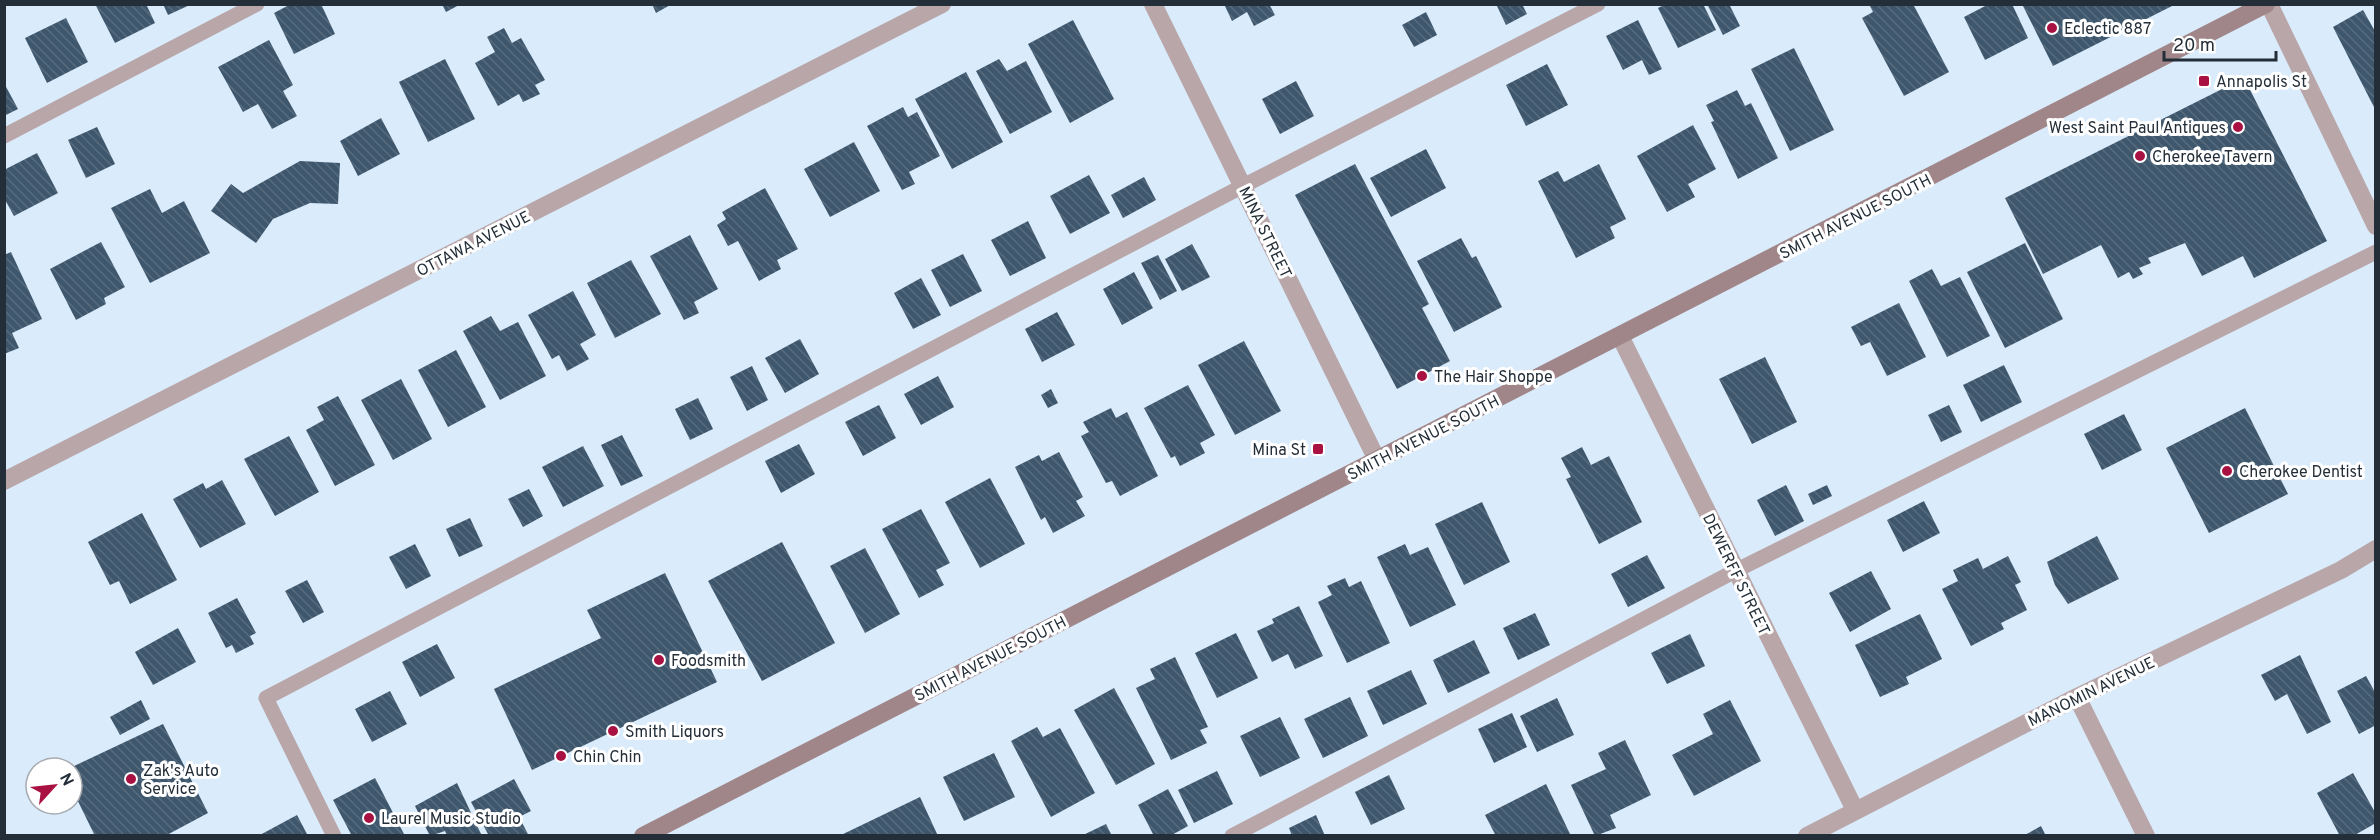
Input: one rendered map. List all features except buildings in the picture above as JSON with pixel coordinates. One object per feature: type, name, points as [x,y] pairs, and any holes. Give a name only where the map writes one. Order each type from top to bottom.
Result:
[{"type":"main road","name":"SMITH AVENUE SOUTH","points":[[643,836],[2268,4]]},
{"type":"street","name":"OTTAWA AVENUE","points":[[4,481],[942,4]]},
{"type":"street","name":"MINA STREET","points":[[1153,4],[1377,460]]},
{"type":"street","points":[[2268,4],[2376,226]]},
{"type":"street","name":"DEWERFF STREET","points":[[1620,336],[1855,810]]},
{"type":"street","name":"MANOMIN AVENUE","points":[[1807,836],[2077,697],[2341,570],[2376,549]]},
{"type":"street","points":[[2077,697],[2146,836]]},
{"type":"lane","points":[[4,135],[257,4]]},
{"type":"lane","points":[[334,836],[266,698],[1243,186],[1598,4]]},
{"type":"lane","points":[[1232,836],[1735,571],[2376,252]]},
{"type":"place","name":"Eclectic 887","points":[[2052,28]]},
{"type":"place","name":"Annapolis St","points":[[2204,81]]},
{"type":"place","name":"West Saint Paul Antiques","points":[[2238,127]]},
{"type":"place","name":"Cherokee Tavern","points":[[2140,156]]},
{"type":"place","name":"The Hair Shoppe","points":[[1422,376]]},
{"type":"place","name":"Mina St","points":[[1318,449]]},
{"type":"place","name":"Cherokee Dentist","points":[[2227,471]]},
{"type":"place","name":"Foodsmith","points":[[659,660]]},
{"type":"place","name":"Smith Liquors","points":[[613,731]]},
{"type":"place","name":"Chin Chin","points":[[561,756]]},
{"type":"place","name":"Zak's Auto Service","points":[[131,779]]},
{"type":"place","name":"Laurel Music Studio","points":[[369,818]]}]
